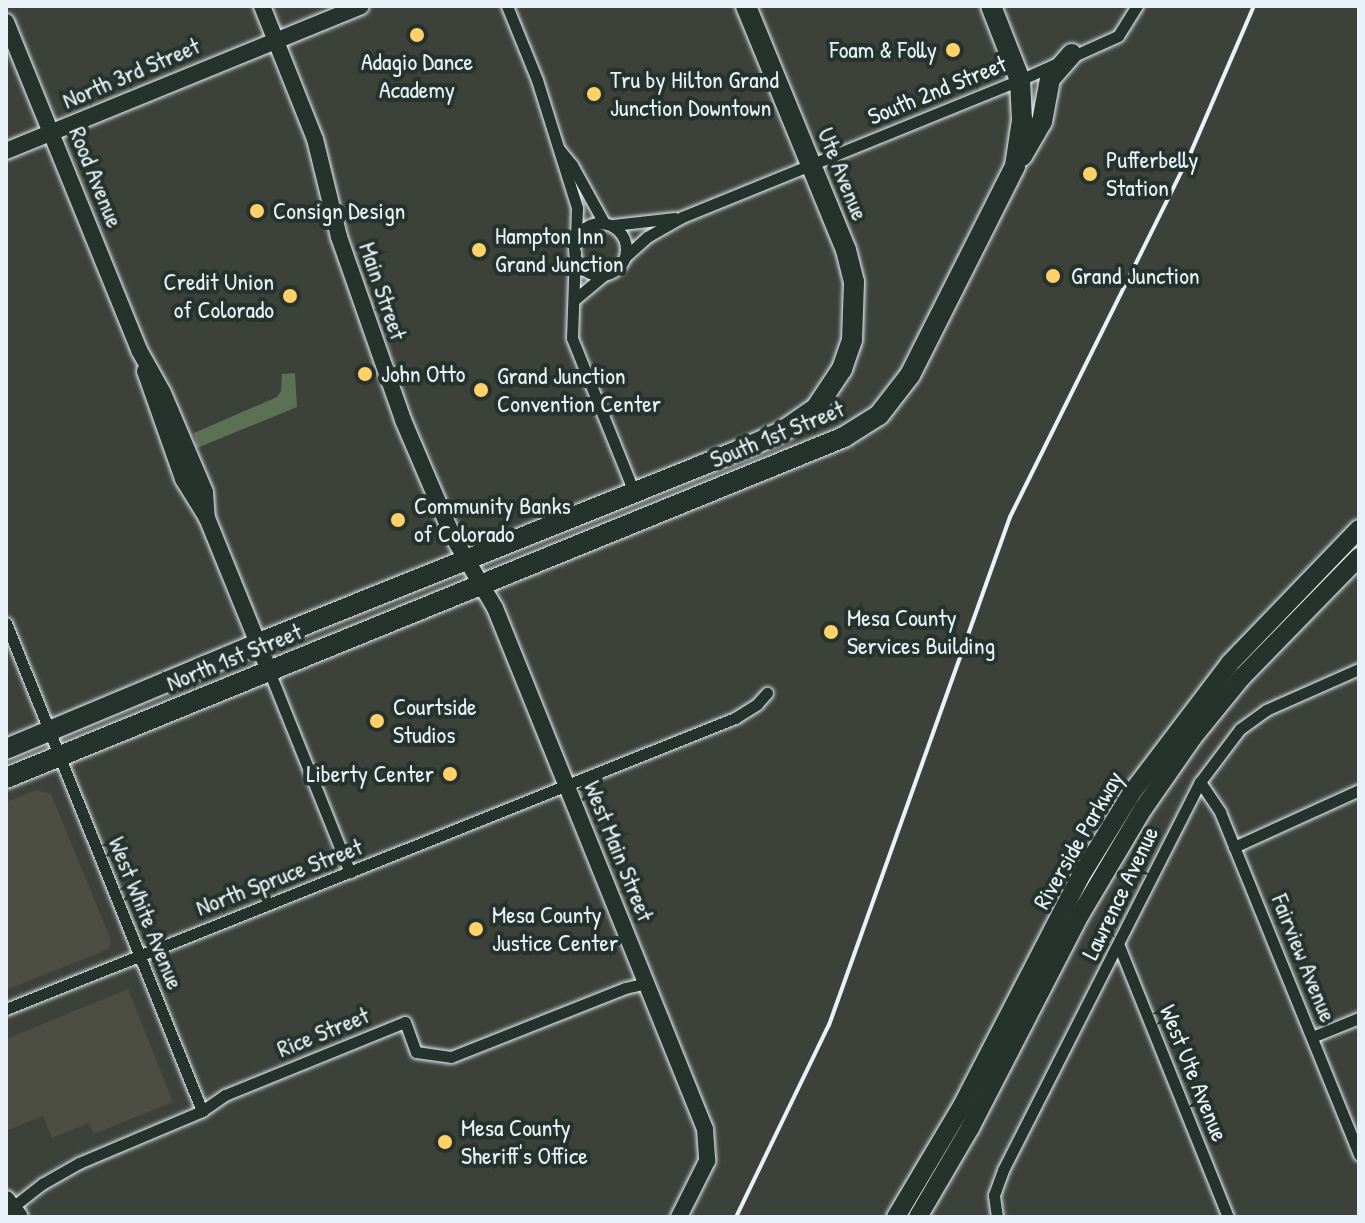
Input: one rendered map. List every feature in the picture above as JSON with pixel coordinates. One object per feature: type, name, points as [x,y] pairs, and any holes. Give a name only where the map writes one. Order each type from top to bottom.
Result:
[{"type":"highway","name":"Ute Avenue","points":[[746,6],[846,250],[854,282],[852,340],[842,369]]},
{"type":"highway","name":"South 1st Street","points":[[481,582],[844,437],[879,415],[910,375],[1015,166],[1022,120],[1020,80],[991,6]]},
{"type":"highway","points":[[1015,166],[1042,122],[1050,79],[1072,54]]},
{"type":"highway","name":"South 1st Street","points":[[467,559],[783,431],[816,408],[842,369]]},
{"type":"highway","name":"North 1st Street","points":[[6,749],[467,559]]},
{"type":"highway","name":"North 1st Street","points":[[6,778],[481,582]]},
{"type":"main road","name":"Riverside Parkway","points":[[896,1217],[962,1106],[1080,877],[1133,791],[1230,663],[1359,529]]},
{"type":"main road","name":"Riverside Parkway","points":[[918,1217],[970,1128],[1080,915],[1143,809],[1193,737],[1242,677],[1359,557]]},
{"type":"street","name":"Main Street","points":[[262,6],[315,139],[339,237],[389,383],[452,535],[481,582]]},
{"type":"street","name":"North 3rd Street","points":[[6,151],[361,6]]},
{"type":"street","points":[[507,6],[580,218],[570,324],[575,346],[634,492]]},
{"type":"street","name":"South 2nd Street","points":[[625,257],[647,237],[682,217],[1020,80],[1072,54],[1118,36],[1137,6]]},
{"type":"street","name":"Rood Avenue","points":[[6,22],[139,350],[163,393],[205,492],[207,518],[269,671]]},
{"type":"street","points":[[558,149],[572,165],[606,224],[624,239],[625,257],[617,269],[589,284],[574,300]]},
{"type":"street","name":"South 2nd Street","points":[[606,224],[642,224],[682,217]]},
{"type":"street","points":[[576,239],[587,226],[606,224]]},
{"type":"street","points":[[575,252],[587,271],[606,274]]},
{"type":"street","name":"West Main Street","points":[[481,582],[495,608],[568,786],[707,1140],[707,1161],[679,1217]]},
{"type":"street","name":"West White Avenue","points":[[6,623],[202,1111]]},
{"type":"street","name":"Lawrence Avenue","points":[[997,1217],[993,1204],[1003,1170],[1200,782],[1240,729],[1266,710],[1359,669]]},
{"type":"street","points":[[269,671],[350,872]]},
{"type":"street","name":"North Spruce Street","points":[[6,1009],[735,718],[757,704],[767,693]]},
{"type":"street","name":"Fairview Avenue","points":[[1200,782],[1220,812],[1359,1155]]},
{"type":"street","points":[[1234,847],[1359,790]]},
{"type":"street","name":"West Ute Avenue","points":[[1119,946],[1228,1217]]},
{"type":"street","name":"Rice Street","points":[[11,1209],[60,1172],[202,1111],[225,1095],[405,1022],[416,1052],[451,1057],[625,988],[647,983]]},
{"type":"street","points":[[1312,1037],[1359,1018]]},
{"type":"shaded area","points":[[36,790],[51,794],[111,940],[109,949],[6,990],[6,802]]},
{"type":"shaded area","points":[[128,989],[173,1102],[94,1134],[89,1123],[52,1138],[43,1116],[6,1131],[6,1039]]},
{"type":"green space","points":[[295,373],[297,407],[197,448],[194,433],[277,397],[281,391],[282,374]]},
{"type":"railway","points":[[736,1217],[829,1025],[1010,517],[1188,159],[1254,6]]},
{"type":"place","name":"Adagio Dance Academy","points":[[417,35]]},
{"type":"place","name":"Foam & Folly","points":[[953,50]]},
{"type":"place","name":"Tru by Hilton Grand Junction Downtown","points":[[594,94]]},
{"type":"place","name":"Pufferbelly Station","points":[[1090,174]]},
{"type":"place","name":"Consign Design","points":[[257,211]]},
{"type":"place","name":"Hampton Inn Grand Junction","points":[[479,250]]},
{"type":"place","name":"Grand Junction","points":[[1053,276]]},
{"type":"place","name":"Credit Union of Colorado","points":[[290,296]]},
{"type":"place","name":"John Otto","points":[[365,374]]},
{"type":"place","name":"Grand Junction Convention Center","points":[[481,390]]},
{"type":"place","name":"Community Banks of Colorado","points":[[398,520]]},
{"type":"place","name":"Mesa County Services Building","points":[[831,632]]},
{"type":"place","name":"Courtside Studios","points":[[377,721]]},
{"type":"place","name":"Liberty Center","points":[[450,774]]},
{"type":"place","name":"Mesa County Justice Center","points":[[476,929]]},
{"type":"place","name":"Mesa County Sheriff's Office","points":[[445,1142]]}]
